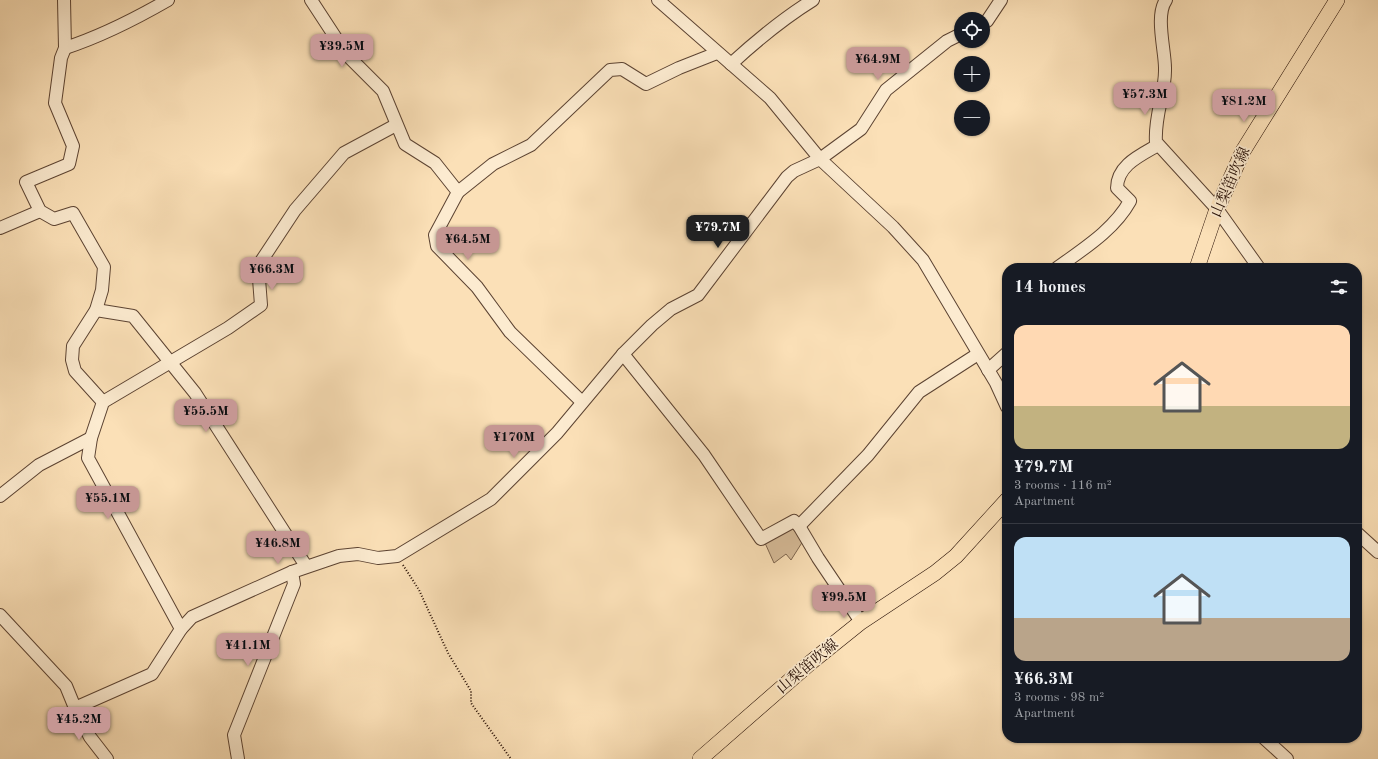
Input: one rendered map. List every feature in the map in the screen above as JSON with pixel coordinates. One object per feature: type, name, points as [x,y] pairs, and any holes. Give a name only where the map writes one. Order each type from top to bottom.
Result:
[{"type":"main road","name":"山梨笛吹線","points":[[1199,263],[1217,209],[1243,151],[1337,0]]},
{"type":"main road","name":"山梨笛吹線","points":[[700,759],[810,663],[861,622],[936,573],[956,556],[1002,505]]},
{"type":"street","points":[[64,0],[65,48],[61,58],[55,103],[73,146],[69,164],[26,182],[40,211],[54,219],[73,213],[104,267],[102,290],[96,310],[73,346],[72,360],[75,371],[103,402]]},
{"type":"street","points":[[65,48],[89,40],[129,22],[168,0]]},
{"type":"street","points":[[311,0],[347,55],[383,91],[405,144],[435,162],[458,192]]},
{"type":"street","points":[[658,0],[770,98],[820,159],[893,227],[924,260],[988,370],[1002,397]]},
{"type":"street","points":[[730,64],[785,19],[813,0]]},
{"type":"street","points":[[990,16],[1001,0]]},
{"type":"street","points":[[1166,0],[1161,19],[1165,70],[1155,129],[1156,142],[1217,209],[1255,263]]},
{"type":"street","points":[[75,708],[152,674],[181,629],[192,617],[306,566],[339,556],[358,554],[378,558],[397,556],[491,499],[557,433],[623,354],[671,309],[698,295],[787,177],[794,171],[820,159],[861,129],[886,90],[947,41],[954,38]]},
{"type":"street","points":[[582,402],[510,332],[477,287],[437,246],[435,234],[458,192],[494,164],[531,145],[610,70],[622,69],[646,84],[717,52]]},
{"type":"street","points":[[181,629],[88,458],[91,438],[103,402],[228,328],[261,305],[258,266],[295,210],[344,153],[396,125]]},
{"type":"street","points":[[1063,263],[1095,240],[1124,211],[1130,201],[1117,188],[1117,179],[1122,170],[1131,162],[1158,145]]},
{"type":"street","points":[[0,228],[40,211]]},
{"type":"street","points":[[96,310],[133,316],[195,393],[306,566]]},
{"type":"street","points":[[623,354],[704,455],[761,539],[794,521],[799,526],[818,558],[861,622]]},
{"type":"street","points":[[799,526],[864,460],[919,392],[978,354]]},
{"type":"street","points":[[988,370],[1002,357]]},
{"type":"street","points":[[0,496],[39,466],[91,438]]},
{"type":"street","points":[[1362,538],[1378,552]]},
{"type":"street","points":[[238,759],[234,735],[294,584],[292,572]]},
{"type":"street","points":[[0,615],[62,680],[90,737],[107,759]]},
{"type":"street","points":[[1269,743],[1287,759]]},
{"type":"path","points":[[397,556],[418,590],[448,653],[470,691],[471,703],[511,759]]},
{"type":"shaded area","points":[[794,526],[803,541],[791,560],[786,554],[774,563],[765,543]]}]
